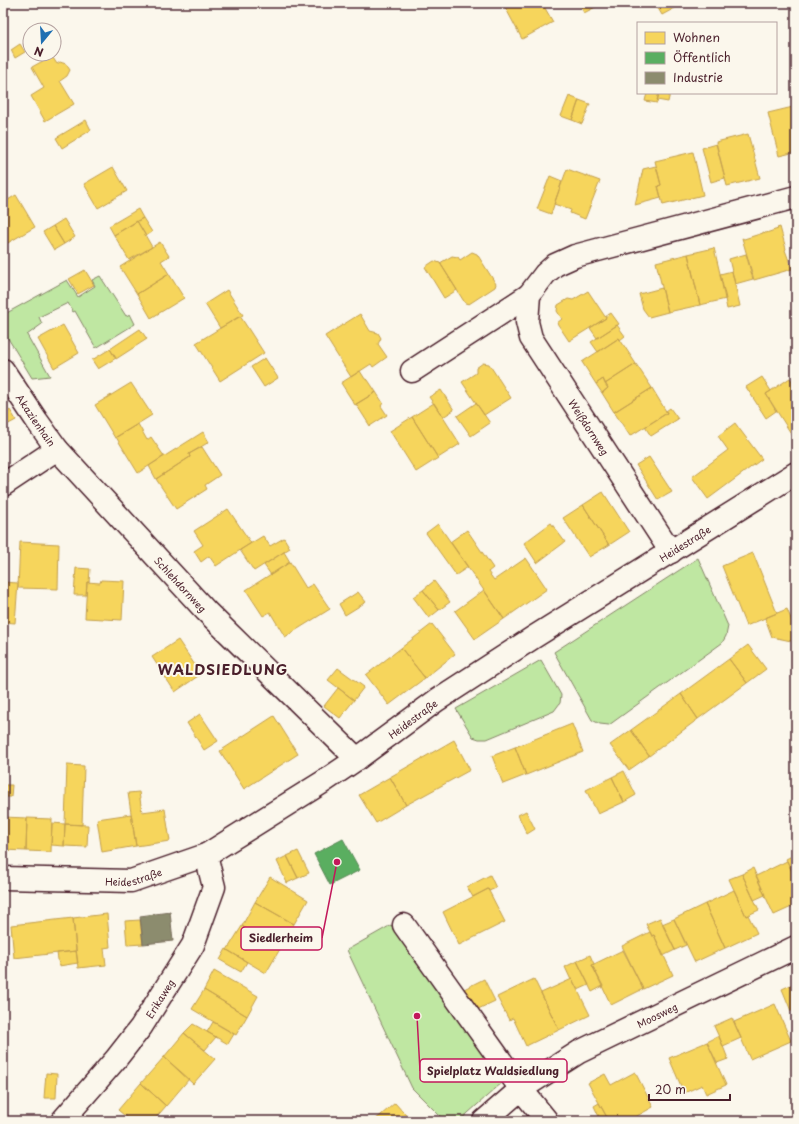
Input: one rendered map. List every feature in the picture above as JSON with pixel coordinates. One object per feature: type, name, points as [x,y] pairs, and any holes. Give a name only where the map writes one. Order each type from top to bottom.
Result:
[{"type":"street","points":[[412,371],[529,295],[544,274],[555,265],[575,256],[796,197]]},
{"type":"street","name":"Weißdornweg","points":[[529,295],[527,322],[531,338],[671,552]]},
{"type":"street","name":"Akazienhain","points":[[3,370],[57,449]]},
{"type":"street","points":[[3,485],[57,449]]},
{"type":"street","name":"Schlehdornweg","points":[[57,449],[206,611],[357,759]]},
{"type":"street","name":"Heidestraße","points":[[3,878],[131,881],[206,855],[323,782],[437,700],[534,637],[796,473]]},
{"type":"street","name":"Erikaweg","points":[[62,1121],[116,1059],[137,1032],[167,988],[193,945],[214,886],[206,855]]},
{"type":"street","points":[[404,925],[521,1089],[547,1121]]},
{"type":"street","name":"Moosweg","points":[[484,1121],[521,1089],[580,1052],[796,947]]},
{"type":"green space","points":[[100,276],[126,316],[130,314],[135,324],[96,348],[75,311],[73,312],[68,303],[39,317],[42,324],[27,335],[50,376],[32,378],[3,330],[3,315],[67,280],[78,297],[95,286],[92,280]]},
{"type":"green space","points":[[698,558],[728,626],[726,636],[722,643],[609,725],[600,724],[592,720],[554,652]]},
{"type":"green space","points":[[541,660],[561,695],[560,703],[554,711],[487,739],[473,737],[456,709]]},
{"type":"green space","points":[[391,925],[504,1081],[459,1121],[445,1121],[412,1088],[347,950]]},
{"type":"building: Wohnen","points":[[507,3],[542,3],[553,22],[522,39],[504,5]]},
{"type":"building: Wohnen","points":[[579,3],[603,3],[584,13]]},
{"type":"building: Wohnen","points":[[655,3],[684,3],[662,15]]},
{"type":"building: Wohnen","points":[[20,44],[22,47],[22,54],[15,58],[11,50]]},
{"type":"building: Wohnen","points":[[41,62],[56,62],[57,64],[60,62],[66,64],[70,70],[67,76],[60,81],[74,104],[45,121],[31,96],[44,88],[32,67]]},
{"type":"building: Wohnen","points":[[647,94],[659,94],[657,103],[645,101]]},
{"type":"building: Wohnen","points":[[659,94],[670,94],[668,102],[657,100]]},
{"type":"building: Wohnen","points":[[569,96],[579,100],[572,120],[561,116]]},
{"type":"building: Wohnen","points":[[579,100],[590,104],[582,124],[572,120]]},
{"type":"building: Wohnen","points":[[793,107],[796,116],[796,152],[779,156],[768,113]]},
{"type":"building: Wohnen","points":[[86,120],[91,130],[62,148],[56,138]]},
{"type":"building: Wohnen","points":[[748,134],[760,178],[727,186],[716,142]]},
{"type":"building: Wohnen","points":[[716,144],[725,178],[711,182],[702,148]]},
{"type":"building: Wohnen","points":[[693,152],[703,195],[663,205],[658,186],[661,185],[655,161]]},
{"type":"building: Wohnen","points":[[656,166],[661,185],[658,186],[661,198],[635,205],[643,169]]},
{"type":"building: Wohnen","points":[[113,167],[127,191],[98,208],[84,184]]},
{"type":"building: Wohnen","points":[[567,169],[600,181],[585,219],[570,213],[571,210],[554,204]]},
{"type":"building: Wohnen","points":[[550,176],[562,181],[551,214],[537,209]]},
{"type":"building: Wohnen","points":[[16,195],[35,227],[6,244],[3,240],[3,203]]},
{"type":"building: Wohnen","points":[[138,209],[143,218],[114,235],[109,226]]},
{"type":"building: Wohnen","points":[[143,218],[152,232],[146,236],[137,221]]},
{"type":"building: Wohnen","points":[[64,219],[75,237],[64,244],[53,226]]},
{"type":"building: Wohnen","points":[[137,221],[152,247],[129,260],[114,235]]},
{"type":"building: Wohnen","points":[[53,226],[64,244],[54,250],[43,232]]},
{"type":"building: Wohnen","points":[[780,227],[785,250],[792,269],[754,280],[742,238],[744,239],[763,232],[766,233]]},
{"type":"building: Wohnen","points":[[160,242],[169,256],[161,261],[169,274],[137,294],[120,267]]},
{"type":"building: Wohnen","points":[[714,248],[726,299],[700,305],[688,254]]},
{"type":"building: Wohnen","points":[[472,252],[477,254],[496,284],[495,287],[469,304],[465,303],[440,263],[452,256],[458,257],[460,260]]},
{"type":"building: Wohnen","points":[[688,254],[700,305],[668,312],[656,262]]},
{"type":"building: Wohnen","points":[[746,254],[753,279],[735,284],[729,259]]},
{"type":"building: Wohnen","points":[[434,261],[440,263],[457,290],[444,298],[425,267]]},
{"type":"building: Wohnen","points":[[85,270],[94,285],[78,294],[69,279]]},
{"type":"building: Wohnen","points":[[732,271],[740,306],[727,309],[720,274]]},
{"type":"building: Wohnen","points":[[169,274],[184,298],[151,318],[137,294]]},
{"type":"building: Wohnen","points":[[662,288],[668,312],[649,317],[643,309],[639,294]]},
{"type":"building: Wohnen","points":[[227,290],[243,315],[220,328],[205,304]]},
{"type":"building: Wohnen","points":[[588,291],[606,318],[569,341],[557,323],[562,319],[557,311],[558,305],[568,299],[573,300]]},
{"type":"building: Wohnen","points":[[611,313],[619,324],[597,338],[590,328]]},
{"type":"building: Wohnen","points":[[360,314],[370,331],[378,333],[381,338],[378,344],[387,357],[373,367],[371,364],[351,377],[325,336]]},
{"type":"building: Wohnen","points":[[240,316],[264,353],[220,381],[196,343]]},
{"type":"building: Wohnen","points":[[63,325],[79,353],[54,368],[38,339]]},
{"type":"building: Wohnen","points":[[617,325],[625,336],[620,340],[619,338],[598,352],[591,342]]},
{"type":"building: Wohnen","points":[[140,329],[147,339],[116,359],[110,349]]},
{"type":"building: Wohnen","points":[[619,338],[636,364],[605,384],[603,379],[596,384],[582,362]]},
{"type":"building: Wohnen","points":[[110,349],[116,358],[98,369],[92,360]]},
{"type":"building: Wohnen","points":[[265,358],[278,378],[264,387],[251,367]]},
{"type":"building: Wohnen","points":[[483,363],[489,364],[511,398],[484,415],[462,382],[476,373],[476,368]]},
{"type":"building: Wohnen","points":[[636,364],[652,388],[614,412],[602,393],[608,388],[605,384]]},
{"type":"building: Wohnen","points":[[360,371],[376,392],[355,405],[341,383]]},
{"type":"building: Wohnen","points":[[762,377],[771,391],[766,394],[776,411],[766,418],[746,387]]},
{"type":"building: Wohnen","points":[[790,378],[796,387],[796,432],[792,435],[766,394]]},
{"type":"building: Wohnen","points":[[603,379],[608,388],[602,393],[596,384]]},
{"type":"building: Wohnen","points":[[131,383],[152,415],[115,438],[95,405]]},
{"type":"building: Wohnen","points":[[652,388],[667,413],[630,436],[614,412]]},
{"type":"building: Wohnen","points":[[441,390],[454,410],[443,417],[429,397]]},
{"type":"building: Wohnen","points":[[376,392],[383,403],[381,406],[387,415],[370,426],[356,404]]},
{"type":"building: Wohnen","points":[[434,403],[460,444],[438,458],[412,417]]},
{"type":"building: Wohnen","points":[[476,403],[490,423],[471,436],[457,416]]},
{"type":"building: Wohnen","points":[[670,408],[678,419],[651,436],[645,427],[667,413],[666,411]]},
{"type":"building: Wohnen","points":[[10,410],[16,420],[3,427],[3,415]]},
{"type":"building: Wohnen","points":[[412,417],[438,458],[416,472],[390,431]]},
{"type":"building: Wohnen","points":[[735,423],[762,459],[708,499],[692,477],[728,450],[718,436]]},
{"type":"building: Wohnen","points":[[138,424],[147,440],[151,437],[164,456],[138,473],[116,437]]},
{"type":"building: Wohnen","points":[[203,432],[209,442],[189,454],[190,457],[156,479],[149,466]]},
{"type":"building: Wohnen","points":[[202,447],[220,475],[205,485],[207,489],[176,509],[156,479],[190,457],[189,454]]},
{"type":"building: Wohnen","points":[[649,457],[672,492],[658,500],[636,465]]},
{"type":"building: Wohnen","points":[[603,492],[629,532],[609,545],[583,505]]},
{"type":"building: Wohnen","points":[[583,505],[609,545],[589,557],[563,518]]},
{"type":"building: Wohnen","points":[[228,509],[251,543],[216,566],[209,556],[201,562],[194,551],[203,545],[194,531]]},
{"type":"building: Wohnen","points":[[551,523],[565,542],[537,563],[524,543]]},
{"type":"building: Wohnen","points":[[438,524],[468,567],[456,575],[426,533]]},
{"type":"building: Wohnen","points":[[467,530],[493,568],[488,572],[494,580],[526,558],[547,589],[504,619],[450,542]]},
{"type":"building: Wohnen","points":[[263,536],[270,546],[284,538],[290,548],[254,571],[240,550]]},
{"type":"building: Wohnen","points":[[20,542],[59,544],[58,589],[18,588]]},
{"type":"building: Wohnen","points":[[284,552],[290,562],[271,575],[264,565]]},
{"type":"building: Wohnen","points":[[753,553],[777,613],[746,626],[722,566]]},
{"type":"building: Wohnen","points":[[290,562],[306,588],[313,584],[330,609],[285,637],[270,612],[263,616],[246,590]]},
{"type":"building: Wohnen","points":[[76,568],[90,569],[86,595],[74,595]]},
{"type":"building: Wohnen","points":[[101,580],[124,581],[122,620],[85,618],[87,582],[100,583]]},
{"type":"building: Wohnen","points":[[434,581],[450,602],[439,610],[423,590]]},
{"type":"building: Wohnen","points":[[3,582],[18,583],[15,623],[3,622]]},
{"type":"building: Wohnen","points":[[423,590],[439,610],[429,618],[413,597]]},
{"type":"building: Wohnen","points":[[484,590],[504,619],[475,639],[455,611]]},
{"type":"building: Wohnen","points":[[358,592],[366,602],[345,615],[339,604]]},
{"type":"building: Wohnen","points":[[787,609],[796,631],[796,642],[772,637],[765,618]]},
{"type":"building: Wohnen","points":[[432,624],[455,654],[425,678],[401,648]]},
{"type":"building: Wohnen","points":[[178,640],[201,674],[175,692],[152,657]]},
{"type":"building: Wohnen","points":[[748,645],[766,669],[747,683],[729,659]]},
{"type":"building: Wohnen","points":[[401,648],[425,678],[389,705],[366,675]]},
{"type":"building: Wohnen","points":[[729,659],[747,683],[698,719],[681,694]]},
{"type":"building: Wohnen","points":[[338,668],[364,687],[354,700],[328,680]]},
{"type":"building: Wohnen","points":[[338,688],[354,700],[340,718],[324,706]]},
{"type":"building: Wohnen","points":[[681,694],[698,719],[649,756],[631,730]]},
{"type":"building: Wohnen","points":[[200,714],[218,741],[204,750],[187,723]]},
{"type":"building: Wohnen","points":[[274,716],[298,754],[244,789],[220,751]]},
{"type":"building: Wohnen","points":[[572,724],[583,752],[526,775],[515,747]]},
{"type":"building: Wohnen","points":[[631,730],[649,756],[629,770],[610,745]]},
{"type":"building: Wohnen","points":[[454,740],[470,770],[406,805],[390,777]]},
{"type":"building: Wohnen","points":[[515,747],[526,775],[503,784],[492,756]]},
{"type":"building: Wohnen","points":[[67,765],[84,766],[82,825],[65,824]]},
{"type":"building: Wohnen","points":[[624,771],[636,795],[624,802],[612,777]]},
{"type":"building: Wohnen","points":[[390,777],[406,805],[376,823],[359,795]]},
{"type":"building: Wohnen","points":[[612,777],[624,802],[598,814],[586,790]]},
{"type":"building: Wohnen","points":[[3,785],[12,785],[11,797],[3,797]]},
{"type":"building: Wohnen","points":[[139,792],[142,812],[165,809],[170,841],[136,846],[128,793]]},
{"type":"building: Wohnen","points":[[526,811],[535,829],[527,834],[518,815]]},
{"type":"building: Wohnen","points":[[131,814],[136,846],[102,852],[97,819]]},
{"type":"building: Wohnen","points":[[3,817],[27,818],[26,851],[3,850]]},
{"type":"building: Wohnen","points":[[27,818],[52,819],[51,852],[26,851]]},
{"type":"building: Wohnen","points":[[52,823],[65,824],[64,846],[51,845]]},
{"type":"building: Wohnen","points":[[65,824],[88,825],[87,847],[64,846]]},
{"type":"building: Wohnen","points":[[298,851],[309,873],[298,878],[287,856]]},
{"type":"building: Wohnen","points":[[796,854],[796,880],[786,859]]},
{"type":"building: Wohnen","points":[[287,856],[298,878],[287,883],[277,861]]},
{"type":"building: Wohnen","points":[[787,861],[796,880],[796,905],[774,915],[756,876]]},
{"type":"building: Wohnen","points":[[753,868],[765,895],[754,900],[742,874]]},
{"type":"building: Wohnen","points":[[742,874],[759,910],[746,916],[729,879]]},
{"type":"building: Wohnen","points":[[490,875],[496,888],[489,891],[488,889],[473,897],[467,887]]},
{"type":"building: Wohnen","points":[[270,877],[308,900],[294,924],[255,902]]},
{"type":"building: Wohnen","points":[[488,889],[505,922],[459,945],[443,912]]},
{"type":"building: Wohnen","points":[[734,890],[746,916],[748,915],[757,933],[725,948],[705,904]]},
{"type":"building: Wohnen","points":[[255,902],[294,924],[280,949],[242,926]]},
{"type":"building: Wohnen","points":[[705,904],[725,948],[695,962],[674,919]]},
{"type":"building: Wohnen","points":[[107,914],[110,947],[104,948],[106,965],[78,968],[73,918]]},
{"type":"building: Wohnen","points":[[73,918],[76,951],[14,958],[11,925]]},
{"type":"building: Wohnen","points":[[660,918],[675,950],[663,956],[654,935],[652,936],[646,924]]},
{"type":"building: Wohnen","points":[[674,919],[686,945],[675,950],[662,924]]},
{"type":"building: Wohnen","points":[[140,920],[143,944],[127,945],[125,921]]},
{"type":"building: Wohnen","points":[[242,926],[280,949],[266,973],[227,950]]},
{"type":"building: Wohnen","points":[[650,932],[652,936],[654,935],[673,975],[643,989],[622,946]]},
{"type":"building: Wohnen","points":[[226,949],[247,962],[241,972],[220,960]]},
{"type":"building: Wohnen","points":[[623,950],[643,989],[611,1005],[592,965]]},
{"type":"building: Wohnen","points":[[76,951],[78,963],[59,966],[57,953]]},
{"type":"building: Wohnen","points":[[590,955],[594,964],[592,965],[603,986],[592,992],[577,961]]},
{"type":"building: Wohnen","points":[[577,961],[589,985],[578,990],[565,967]]},
{"type":"building: Wohnen","points":[[214,971],[258,996],[247,1016],[204,990]]},
{"type":"building: Wohnen","points":[[484,979],[495,1001],[476,1010],[462,990]]},
{"type":"building: Wohnen","points":[[534,979],[559,1030],[526,1046],[513,1018],[509,1020],[497,997]]},
{"type":"building: Wohnen","points":[[572,979],[590,1015],[559,1030],[541,993]]},
{"type":"building: Wohnen","points":[[793,984],[796,990],[796,1009],[791,1011],[782,989]]},
{"type":"building: Wohnen","points":[[204,990],[247,1016],[236,1035],[192,1009]]},
{"type":"building: Wohnen","points":[[775,1004],[791,1041],[750,1059],[734,1022]]},
{"type":"building: Wohnen","points":[[732,1018],[741,1038],[723,1046],[714,1026]]},
{"type":"building: Wohnen","points":[[213,1022],[234,1034],[228,1044],[207,1032]]},
{"type":"building: Wohnen","points":[[193,1024],[216,1037],[205,1050],[184,1033]]},
{"type":"building: Wohnen","points":[[184,1033],[215,1059],[193,1084],[164,1057]]},
{"type":"building: Wohnen","points":[[719,1036],[728,1059],[717,1063],[707,1042]]},
{"type":"building: Wohnen","points":[[707,1042],[726,1085],[706,1094],[702,1085],[684,1093],[669,1058]]},
{"type":"building: Wohnen","points":[[164,1057],[189,1079],[166,1106],[141,1083]]},
{"type":"building: Wohnen","points":[[635,1072],[653,1107],[628,1121],[609,1121],[588,1083],[605,1074],[611,1085]]},
{"type":"building: Wohnen","points":[[46,1073],[57,1074],[56,1098],[44,1098]]},
{"type":"building: Wohnen","points":[[141,1083],[166,1106],[153,1121],[131,1121],[118,1110]]},
{"type":"building: Wohnen","points":[[395,1103],[411,1121],[374,1121]]},
{"type":"building: Wohnen","points":[[599,1103],[609,1121],[601,1121],[594,1106]]},
{"type":"building: Öffentlich","points":[[343,839],[360,870],[330,885],[314,854]]},
{"type":"building: Industrie","points":[[170,912],[173,941],[143,944],[140,916]]},
{"type":"place","name":"Siedlerheim","points":[[337,862]]},
{"type":"place","name":"Spielplatz Waldsiedlung","points":[[417,1016]]},
{"type":"district","name":"WALDSIEDLUNG","points":[[223,669]]}]
